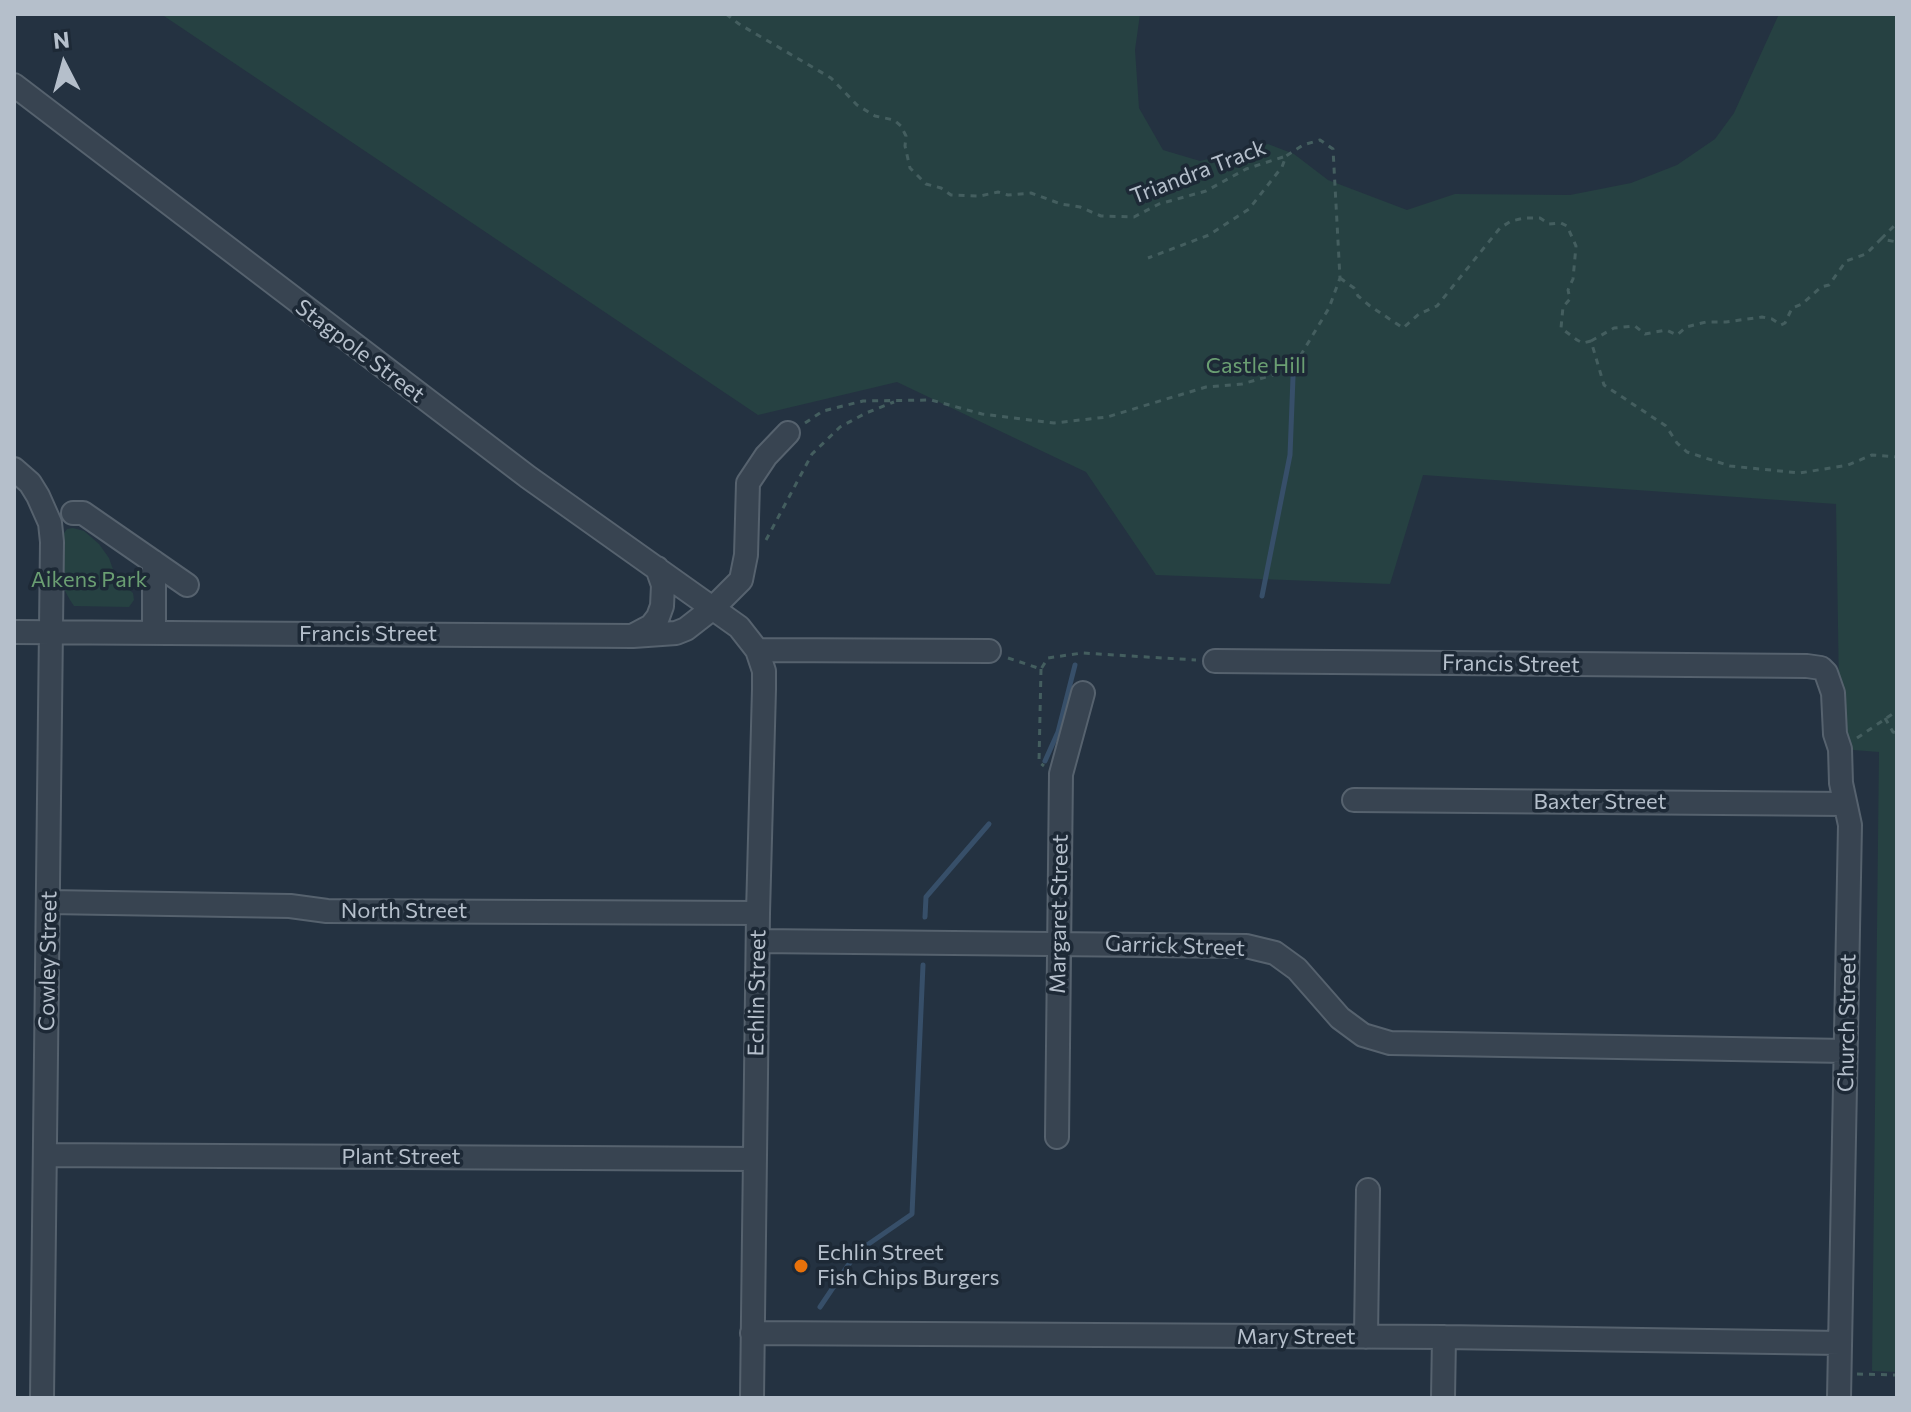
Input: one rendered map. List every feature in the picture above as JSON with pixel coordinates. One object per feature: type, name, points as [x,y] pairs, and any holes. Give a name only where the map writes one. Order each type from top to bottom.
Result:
[{"type":"street","name":"Stagpole Street","points":[[14,85],[503,459],[713,608]]},
{"type":"street","name":"Francis Street","points":[[14,632],[663,635],[686,629],[741,580],[745,569],[748,483],[766,456],[788,433]]},
{"type":"street","name":"Cowley Street","points":[[14,469],[30,483],[50,523],[52,542],[42,1398]]},
{"type":"street","points":[[73,513],[83,513],[187,585]]},
{"type":"street","points":[[154,562],[154,632]]},
{"type":"street","points":[[633,636],[651,626],[658,617],[664,596],[657,568]]},
{"type":"street","points":[[713,608],[739,627],[757,650],[989,651]]},
{"type":"street","name":"Echlin Street","points":[[752,1398],[764,689],[764,671],[757,650]]},
{"type":"street","name":"Francis Street","points":[[1215,661],[1807,666]]},
{"type":"street","name":"Church Street","points":[[1807,666],[1821,668],[1830,679],[1835,707],[1835,734],[1840,749],[1841,783],[1850,825],[1839,1398]]},
{"type":"street","name":"Margaret Street","points":[[1057,1137],[1061,774],[1083,693]]},
{"type":"street","name":"Baxter Street","points":[[1354,800],[1845,804]]},
{"type":"street","name":"North Street","points":[[49,902],[290,906],[327,911],[758,913]]},
{"type":"street","name":"Garrick Street","points":[[758,941],[1246,946],[1275,953],[1297,969],[1340,1018],[1363,1035],[1390,1043],[1846,1051]]},
{"type":"street","name":"Plant Street","points":[[46,1155],[755,1159]]},
{"type":"street","points":[[1366,1337],[1368,1190]]},
{"type":"street","name":"Mary Street","points":[[752,1333],[1840,1343]]},
{"type":"street","points":[[1443,1398],[1444,1337]]},
{"type":"path","name":"Triandra Track","points":[[726,14],[831,78],[857,105],[875,116],[894,120],[906,136],[910,168],[926,184],[951,195],[1031,193],[1101,216],[1134,217],[1159,204],[1206,191],[1246,169],[1286,156],[1303,145],[1320,140],[1333,149],[1340,278]]},
{"type":"path","points":[[1148,258],[1209,235],[1249,209],[1282,167],[1286,156]]},
{"type":"path","points":[[788,433],[823,411],[863,401],[931,400],[994,416],[1054,423],[1107,417],[1206,387],[1242,384],[1273,375],[1296,363],[1329,308],[1340,278],[1370,306],[1403,328],[1419,314],[1437,306],[1500,228],[1511,221],[1525,218],[1540,218],[1549,224],[1567,226],[1576,246],[1573,279],[1568,290],[1570,299],[1563,307],[1561,328],[1583,343],[1614,328],[1635,326],[1645,334],[1660,329],[1677,335],[1681,330],[1706,322],[1762,317],[1781,325],[1792,308],[1802,304],[1821,287],[1829,285],[1846,261],[1866,254],[1897,223]]},
{"type":"path","points":[[1881,239],[1897,242]]},
{"type":"path","points":[[1591,341],[1604,385],[1666,426],[1687,452],[1730,466],[1800,473],[1848,465],[1872,455],[1897,457]]},
{"type":"path","points":[[765,542],[812,454],[840,427],[896,401]]},
{"type":"path","points":[[989,651],[1041,669]]},
{"type":"path","points":[[1061,774],[1039,762],[1041,669],[1048,658],[1082,653],[1215,661]]},
{"type":"path","points":[[1840,749],[1897,711]]},
{"type":"path","points":[[1885,718],[1893,732],[1897,733]]},
{"type":"path","points":[[1840,1374],[1897,1375]]},
{"type":"green space","name":"Castle Hill","points":[[161,14],[1140,14],[1135,50],[1139,108],[1163,150],[1200,161],[1268,144],[1294,154],[1328,180],[1407,210],[1455,194],[1570,195],[1631,183],[1677,165],[1715,139],[1734,113],[1779,14],[1897,14],[1897,1372],[1872,1371],[1879,752],[1840,749],[1836,504],[1423,475],[1390,584],[1156,575],[1086,472],[897,382],[758,415]]},
{"type":"green space","name":"Aikens Park","points":[[67,529],[84,531],[109,558],[116,578],[133,593],[134,600],[129,607],[74,606],[65,591],[59,540]]},
{"type":"waterway","points":[[1262,596],[1290,455],[1293,377]]},
{"type":"waterway","points":[[1045,761],[1058,732],[1075,665]]},
{"type":"waterway","points":[[925,917],[926,897],[989,824]]},
{"type":"waterway","points":[[820,1307],[857,1252],[912,1214],[923,965]]},
{"type":"place","name":"Echlin Street Fish Chips Burgers","points":[[801,1266]]}]
